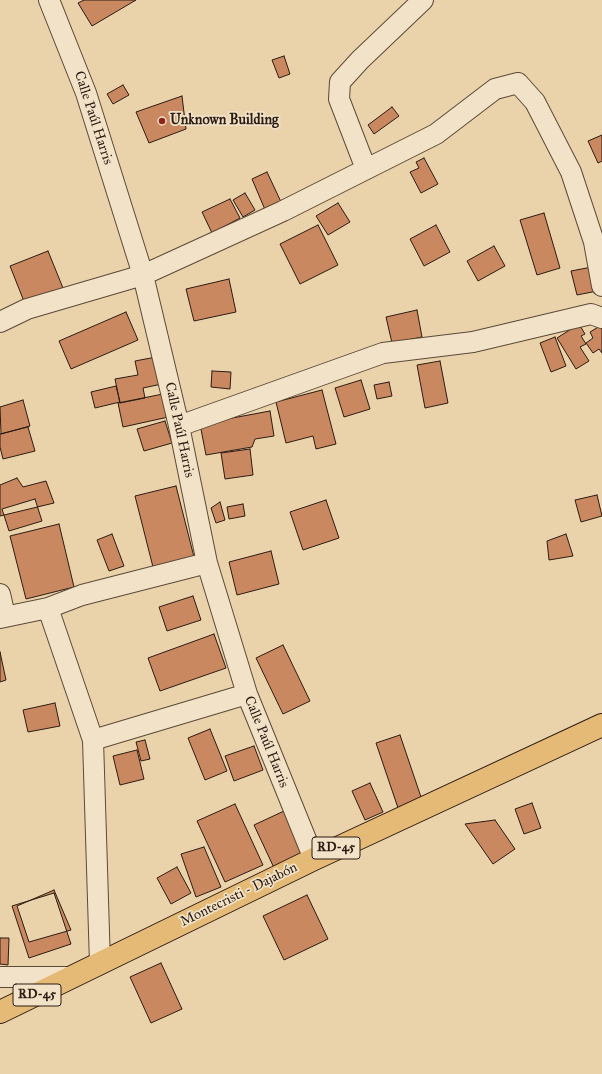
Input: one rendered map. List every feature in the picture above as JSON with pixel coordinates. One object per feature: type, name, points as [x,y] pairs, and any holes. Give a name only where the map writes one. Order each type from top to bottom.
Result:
[{"type":"main road","name":"Montecristi - Dajabón","points":[[73,977],[314,858],[602,725]]},
{"type":"main road","name":"RD-45","points":[[0,1012],[73,977]]},
{"type":"street","name":"Calle Paúl Harris","points":[[49,0],[86,93],[143,275],[179,426],[207,563],[247,694],[314,858]]},
{"type":"street","points":[[366,169],[339,99],[340,82],[360,60],[423,0]]},
{"type":"street","points":[[0,322],[27,309],[143,275],[283,211],[436,134],[495,89],[518,83],[535,102],[570,172],[594,242],[602,286]]},
{"type":"street","points":[[179,426],[383,352],[473,342],[590,314],[602,318]]},
{"type":"street","points":[[0,594],[2,617],[48,608],[82,595],[207,563]]},
{"type":"street","points":[[48,608],[93,740],[100,964]]},
{"type":"street","points":[[93,740],[247,694]]},
{"type":"street","points":[[0,977],[73,977]]},
{"type":"building","points":[[84,0],[136,0],[92,26],[78,3]]},
{"type":"building","points":[[284,56],[290,74],[279,78],[272,60]]},
{"type":"building","points":[[123,85],[129,95],[113,104],[107,94]]},
{"type":"building","name":"Unknown Building","points":[[182,96],[186,129],[149,143],[136,112]]},
{"type":"building","points":[[392,107],[399,116],[374,134],[368,125]]},
{"type":"building","points":[[602,135],[602,161],[598,163],[588,141]]},
{"type":"building","points":[[424,158],[438,184],[421,193],[410,172],[419,168],[416,162]]},
{"type":"building","points":[[267,172],[282,204],[266,212],[252,179]]},
{"type":"building","points":[[245,193],[255,210],[243,217],[233,200]]},
{"type":"building","points":[[230,199],[240,218],[212,233],[202,212]]},
{"type":"building","points":[[338,203],[350,222],[328,235],[316,216]]},
{"type":"building","points":[[544,213],[560,268],[537,275],[520,220]]},
{"type":"building","points":[[318,225],[338,265],[300,284],[280,244]]},
{"type":"building","points":[[436,225],[450,252],[424,266],[410,239]]},
{"type":"building","points":[[494,246],[505,266],[478,281],[467,261]]},
{"type":"building","points":[[48,251],[65,293],[27,309],[10,266]]},
{"type":"building","points":[[592,267],[597,291],[577,295],[571,271]]},
{"type":"building","points":[[229,279],[236,312],[194,321],[186,289]]},
{"type":"building","points":[[417,310],[422,337],[392,343],[386,317]]},
{"type":"building","points":[[126,312],[138,340],[71,369],[59,341]]},
{"type":"building","points":[[579,324],[585,334],[581,336],[586,344],[580,347],[589,361],[576,369],[557,338]]},
{"type":"building","points":[[600,326],[602,329],[602,353],[599,349],[593,353],[586,343],[593,338],[590,332]]},
{"type":"building","points":[[555,337],[566,366],[551,372],[540,343]]},
{"type":"building","points":[[156,357],[162,384],[143,388],[145,398],[120,403],[115,379],[138,375],[135,361]]},
{"type":"building","points":[[440,361],[448,403],[425,408],[417,365]]},
{"type":"building","points":[[212,371],[231,372],[230,389],[211,387]]},
{"type":"building","points":[[361,380],[370,409],[344,417],[335,388]]},
{"type":"building","points":[[389,382],[392,396],[377,399],[374,385]]},
{"type":"building","points":[[116,386],[120,402],[95,408],[91,392]]},
{"type":"building","points":[[322,390],[336,444],[316,449],[313,436],[286,443],[276,402]]},
{"type":"building","points":[[168,393],[173,416],[123,427],[118,403]]},
{"type":"building","points":[[23,400],[30,426],[1,434],[0,407]]},
{"type":"building","points":[[270,411],[274,436],[255,439],[252,447],[206,455],[200,424]]},
{"type":"building","points":[[165,421],[172,443],[144,451],[137,429]]},
{"type":"building","points":[[28,427],[35,451],[3,459],[0,447],[0,434]]},
{"type":"building","points":[[250,449],[253,475],[225,479],[221,453]]},
{"type":"building","points":[[17,478],[23,487],[46,481],[54,503],[0,516],[0,485]]},
{"type":"building","points":[[176,486],[195,561],[154,571],[135,496]]},
{"type":"building","points":[[597,495],[602,516],[581,522],[575,500]]},
{"type":"building","points":[[35,499],[42,521],[9,531],[2,509]]},
{"type":"building","points":[[326,500],[339,538],[303,550],[290,512]]},
{"type":"building","points":[[220,502],[225,520],[216,523],[211,508]]},
{"type":"building","points":[[243,504],[245,516],[229,519],[227,507]]},
{"type":"building","points":[[59,524],[74,587],[26,599],[10,536]]},
{"type":"building","points":[[112,534],[124,566],[109,571],[97,540]]},
{"type":"building","points":[[566,534],[573,556],[549,560],[547,541]]},
{"type":"building","points":[[271,551],[279,584],[237,595],[229,562]]},
{"type":"building","points":[[193,596],[201,620],[167,631],[159,607]]},
{"type":"building","points":[[214,634],[226,668],[160,691],[148,658]]},
{"type":"building","points":[[283,645],[310,701],[283,714],[256,658]]},
{"type":"building","points":[[0,652],[6,680],[0,682]]},
{"type":"building","points":[[55,703],[60,726],[28,732],[23,710]]},
{"type":"building","points":[[210,729],[227,771],[205,780],[188,738]]},
{"type":"building","points":[[400,735],[422,800],[398,808],[376,743]]},
{"type":"building","points":[[145,740],[150,759],[141,761],[136,742]]},
{"type":"building","points":[[254,746],[263,770],[234,781],[225,756]]},
{"type":"building","points":[[137,750],[144,779],[120,785],[113,756]]},
{"type":"building","points":[[370,783],[383,812],[365,820],[352,791]]},
{"type":"building","points":[[532,803],[541,828],[524,834],[515,809]]},
{"type":"building","points":[[235,804],[263,865],[225,882],[197,821]]},
{"type":"building","points":[[284,811],[305,856],[275,870],[254,825]]},
{"type":"building","points":[[495,820],[515,849],[493,864],[465,824]]},
{"type":"building","points":[[204,847],[221,887],[196,897],[181,854]]},
{"type":"building","points":[[177,867],[191,893],[171,904],[157,878]]},
{"type":"building","points":[[54,890],[71,930],[29,942],[17,906]]},
{"type":"building","points":[[54,893],[71,944],[29,958],[12,906]]},
{"type":"building","points":[[307,895],[328,939],[284,960],[263,916]]},
{"type":"building","points":[[0,938],[9,938],[8,965],[0,964]]},
{"type":"building","points":[[161,963],[182,1009],[151,1023],[130,977]]},
{"type":"place","name":"Unknown Building","points":[[162,121]]}]
